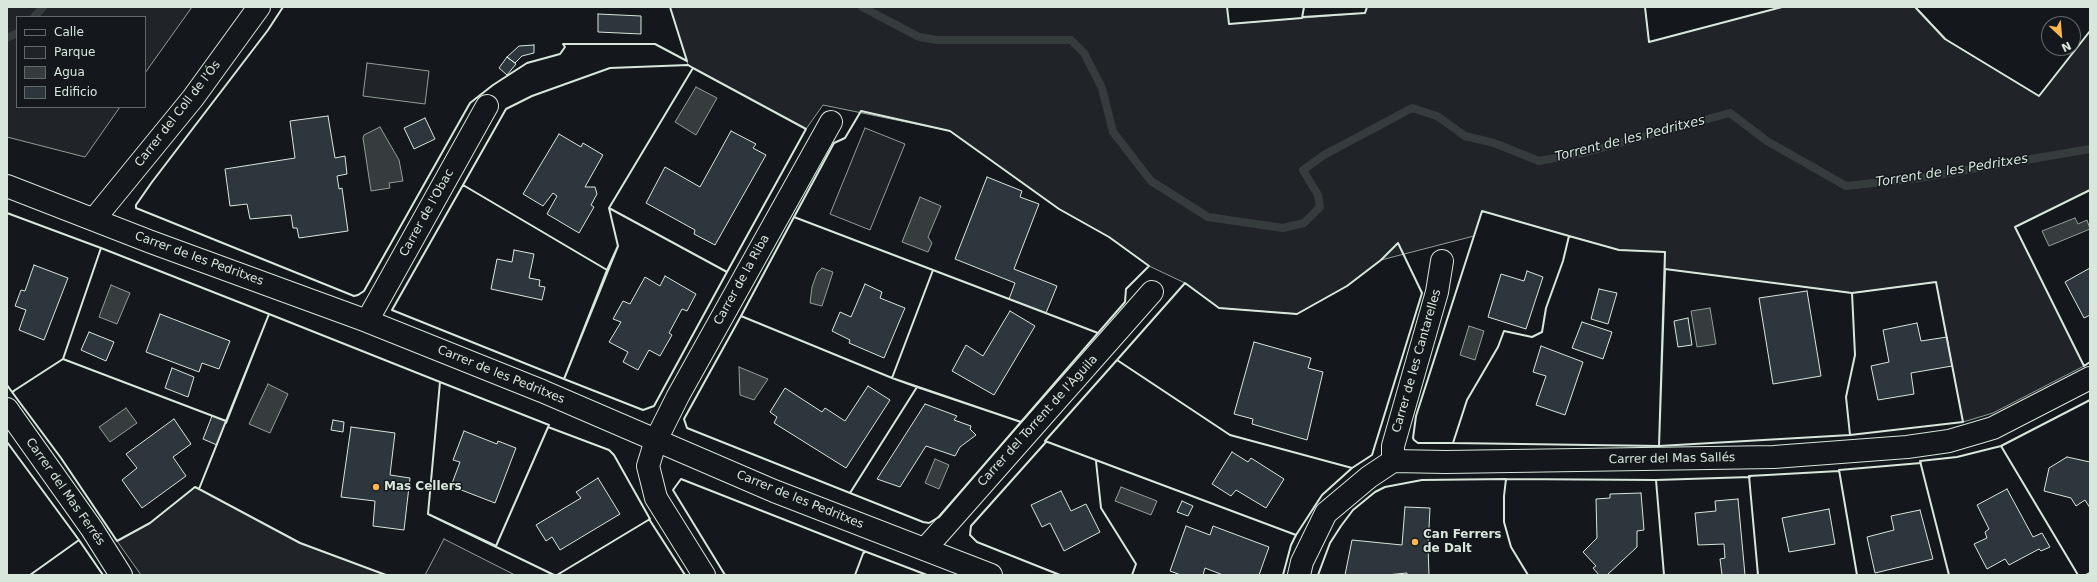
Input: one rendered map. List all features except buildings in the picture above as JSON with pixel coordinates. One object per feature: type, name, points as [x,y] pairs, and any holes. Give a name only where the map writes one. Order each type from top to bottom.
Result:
[{"type":"street","name":"Carrer del Coll de l'Ós","points":[[95,218],[192,98],[259,7]]},
{"type":"street","name":"Carrer de l'Obac","points":[[367,320],[487,106]]},
{"type":"street","name":"Carrer de la Riba","points":[[704,575],[656,498],[648,466],[656,440],[686,382],[831,122]]},
{"type":"street","name":"Carrer de les Pedritxes","points":[[7,186],[95,218],[151,242],[367,320],[542,391],[774,491],[991,575]]},
{"type":"street","name":"Carrer de les Cantarelles","points":[[1393,461],[1393,446],[1437,292],[1442,261]]},
{"type":"street","name":"Carrer del Torrent de l'Àguila","points":[[924,549],[1152,292]]},
{"type":"street","name":"Carrer del Mas Sallés","points":[[1393,461],[1446,462],[1774,457],[1907,447],[1949,441],[1993,428],[2090,378]]},
{"type":"street","name":"Carrer del Mas Ferrés","points":[[7,409],[92,529],[121,575]]},
{"type":"street","points":[[1299,575],[1302,562],[1326,513],[1369,477],[1393,461]]},
{"type":"green space","points":[[7,7],[192,7],[146,72],[146,16],[16,16],[16,108],[119,108],[85,157],[7,137]]},
{"type":"green space","points":[[670,7],[1227,7],[1229,24],[1365,13],[1367,7],[1645,7],[1649,42],[1782,7],[1916,7],[1948,41],[2039,96],[2070,56],[2081,56],[2081,42],[2090,31],[2090,190],[2015,227],[2084,366],[1993,413],[1963,422],[1936,282],[1852,293],[1665,269],[1665,252],[1619,250],[1482,211],[1474,236],[1381,260],[1347,286],[1297,314],[1219,308],[1185,283],[1149,266],[1109,237],[1059,209],[950,131],[823,105],[806,129],[688,65]]},
{"type":"green space","points":[[367,63],[429,71],[425,104],[363,96]]},
{"type":"green space","points":[[865,128],[905,144],[870,230],[830,214]]},
{"type":"green space","points":[[195,487],[301,543],[386,575],[141,575],[117,541],[150,523]]},
{"type":"green space","points":[[444,539],[515,575],[425,575]]},
{"type":"water","points":[[696,87],[717,98],[696,135],[675,122]]},
{"type":"water","points":[[380,127],[399,160],[403,181],[389,183],[390,188],[371,191],[363,138],[364,135]]},
{"type":"water","points":[[920,197],[941,206],[928,237],[932,243],[928,252],[902,242]]},
{"type":"water","points":[[2075,218],[2078,224],[2087,220],[2090,229],[2049,246],[2042,231]]},
{"type":"water","points":[[822,268],[833,272],[822,306],[810,303],[812,287],[817,273]]},
{"type":"water","points":[[111,285],[130,293],[117,324],[99,317]]},
{"type":"water","points":[[1710,308],[1716,344],[1697,347],[1691,311]]},
{"type":"water","points":[[1469,326],[1484,331],[1475,360],[1460,355]]},
{"type":"water","points":[[739,367],[768,379],[754,400],[740,395]]},
{"type":"water","points":[[268,384],[288,394],[270,433],[249,424]]},
{"type":"water","points":[[126,408],[137,423],[110,442],[99,427]]},
{"type":"water","points":[[935,459],[949,465],[939,489],[925,483]]},
{"type":"water","points":[[1121,487],[1157,501],[1151,515],[1115,501]]},
{"type":"waterway","name":"Torrent de les Pedritxes","points":[[35,16],[43,7]]},
{"type":"waterway","name":"Torrent de les Pedritxes","points":[[862,7],[919,37],[937,40],[1071,40],[1084,53],[1102,88],[1113,132],[1151,181],[1208,217],[1283,228],[1304,223],[1320,207],[1318,195],[1303,170],[1324,155],[1412,108],[1437,116],[1465,136],[1494,143],[1539,161],[1587,152],[1730,113],[1767,141],[1846,186],[1919,178],[2090,149]]},
{"type":"waterway","name":"Torrent de les Pedritxes","points":[[7,38],[16,34]]},
{"type":"wall","points":[[283,7],[268,30],[152,182],[136,205],[136,208],[354,296],[364,291],[470,103],[493,85],[527,63],[560,54],[565,47],[563,44],[655,44],[687,61],[670,7]]},
{"type":"wall","points":[[1227,7],[1229,24],[1302,18],[1304,7]]},
{"type":"wall","points":[[1303,17],[1365,13],[1367,7]]},
{"type":"wall","points":[[1645,7],[1649,42],[1782,7]]},
{"type":"wall","points":[[1915,7],[1945,39],[2039,96],[2090,31]]},
{"type":"wall","points":[[688,65],[693,68],[609,208],[618,246],[607,270],[463,185],[506,109],[532,96],[610,68],[688,65]]},
{"type":"wall","points":[[693,68],[806,129],[727,272],[609,208],[693,68]]},
{"type":"wall","points":[[861,111],[950,131],[1059,209],[1109,237],[1149,266],[1126,289],[1125,302],[1098,333],[794,217],[834,143],[845,138],[861,111]]},
{"type":"wall","points":[[463,185],[607,270],[564,379],[392,310],[463,185]]},
{"type":"wall","points":[[2090,190],[2015,227],[2084,366],[2090,362]]},
{"type":"wall","points":[[609,208],[727,272],[654,406],[643,410],[564,379],[618,246],[609,208]]},
{"type":"wall","points":[[1482,211],[1569,236],[1563,261],[1546,308],[1542,332],[1532,337],[1504,331],[1498,347],[1467,400],[1453,443],[1418,443],[1413,438],[1416,416],[1482,211]]},
{"type":"wall","points":[[7,213],[101,248]]},
{"type":"wall","points":[[794,217],[933,270],[892,378],[741,316],[794,217]]},
{"type":"wall","points":[[1569,236],[1619,250],[1665,252],[1659,446],[1453,443],[1467,400],[1498,347],[1504,331],[1532,337],[1542,332],[1546,308],[1563,261],[1569,236]]},
{"type":"wall","points":[[1398,243],[1422,293],[1372,455],[1352,468],[1230,435],[1117,360],[1185,283],[1219,308],[1297,314],[1347,286],[1381,260],[1398,243]]},
{"type":"wall","points":[[101,248],[269,314],[226,421],[63,359],[101,248]]},
{"type":"wall","points":[[1665,269],[1852,293],[1855,355],[1846,397],[1850,435],[1659,446],[1665,269]]},
{"type":"wall","points":[[933,270],[1009,299],[1098,333],[1021,422],[892,378],[933,270]]},
{"type":"wall","points":[[1936,282],[1963,422],[1850,435],[1846,397],[1855,355],[1852,293],[1936,282]]},
{"type":"wall","points":[[226,423],[269,314],[440,382],[428,514],[554,575]]},
{"type":"wall","points":[[741,316],[917,387],[850,493],[687,428],[684,419],[741,316]]},
{"type":"wall","points":[[63,359],[226,421],[199,489],[195,487],[150,523],[117,541],[61,458],[12,392],[63,359]]},
{"type":"wall","points":[[1117,360],[1230,435],[1352,468],[1322,495],[1296,535],[1045,441],[1117,360]]},
{"type":"wall","points":[[440,382],[549,425],[496,546],[428,514],[440,382]]},
{"type":"wall","points":[[7,385],[12,392],[14,391]]},
{"type":"wall","points":[[917,387],[1021,422],[939,517],[929,523],[850,493],[917,387]]},
{"type":"wall","points":[[2001,446],[2090,400]]},
{"type":"wall","points":[[548,427],[609,450],[614,455],[650,519],[557,575]]},
{"type":"wall","points":[[7,442],[103,575]]},
{"type":"wall","points":[[1046,442],[971,526],[970,535],[977,542],[1060,575]]},
{"type":"wall","points":[[217,444],[199,489],[300,543],[386,575]]},
{"type":"wall","points":[[1949,575],[1920,461],[1957,457],[2001,446],[2078,575]]},
{"type":"wall","points":[[1096,461],[1101,508],[1136,564],[1132,575]]},
{"type":"wall","points":[[1857,575],[1839,470],[1921,463]]},
{"type":"wall","points":[[1758,575],[1749,476],[1839,471]]},
{"type":"wall","points":[[1656,480],[1750,477]]},
{"type":"wall","points":[[725,575],[673,490],[681,479],[864,551],[855,575]]},
{"type":"wall","points":[[1318,575],[1330,543],[1341,526],[1353,510],[1375,492],[1385,487],[1422,480],[1506,479],[1506,481]]},
{"type":"wall","points":[[1528,575],[1511,547],[1504,522],[1504,496],[1506,479],[1656,480],[1664,575]]},
{"type":"wall","points":[[649,519],[685,575]]},
{"type":"wall","points":[[1283,575],[1291,545],[1296,535]]},
{"type":"wall","points":[[30,575],[79,540]]},
{"type":"wall","points":[[864,553],[864,551],[927,575]]},
{"type":"wall","points":[[2086,575],[2090,573]]},
{"type":"place","name":"Mas Cellers","points":[[376,487]]},
{"type":"place","name":"Can Ferrers de Dalt","points":[[1415,542]]}]
